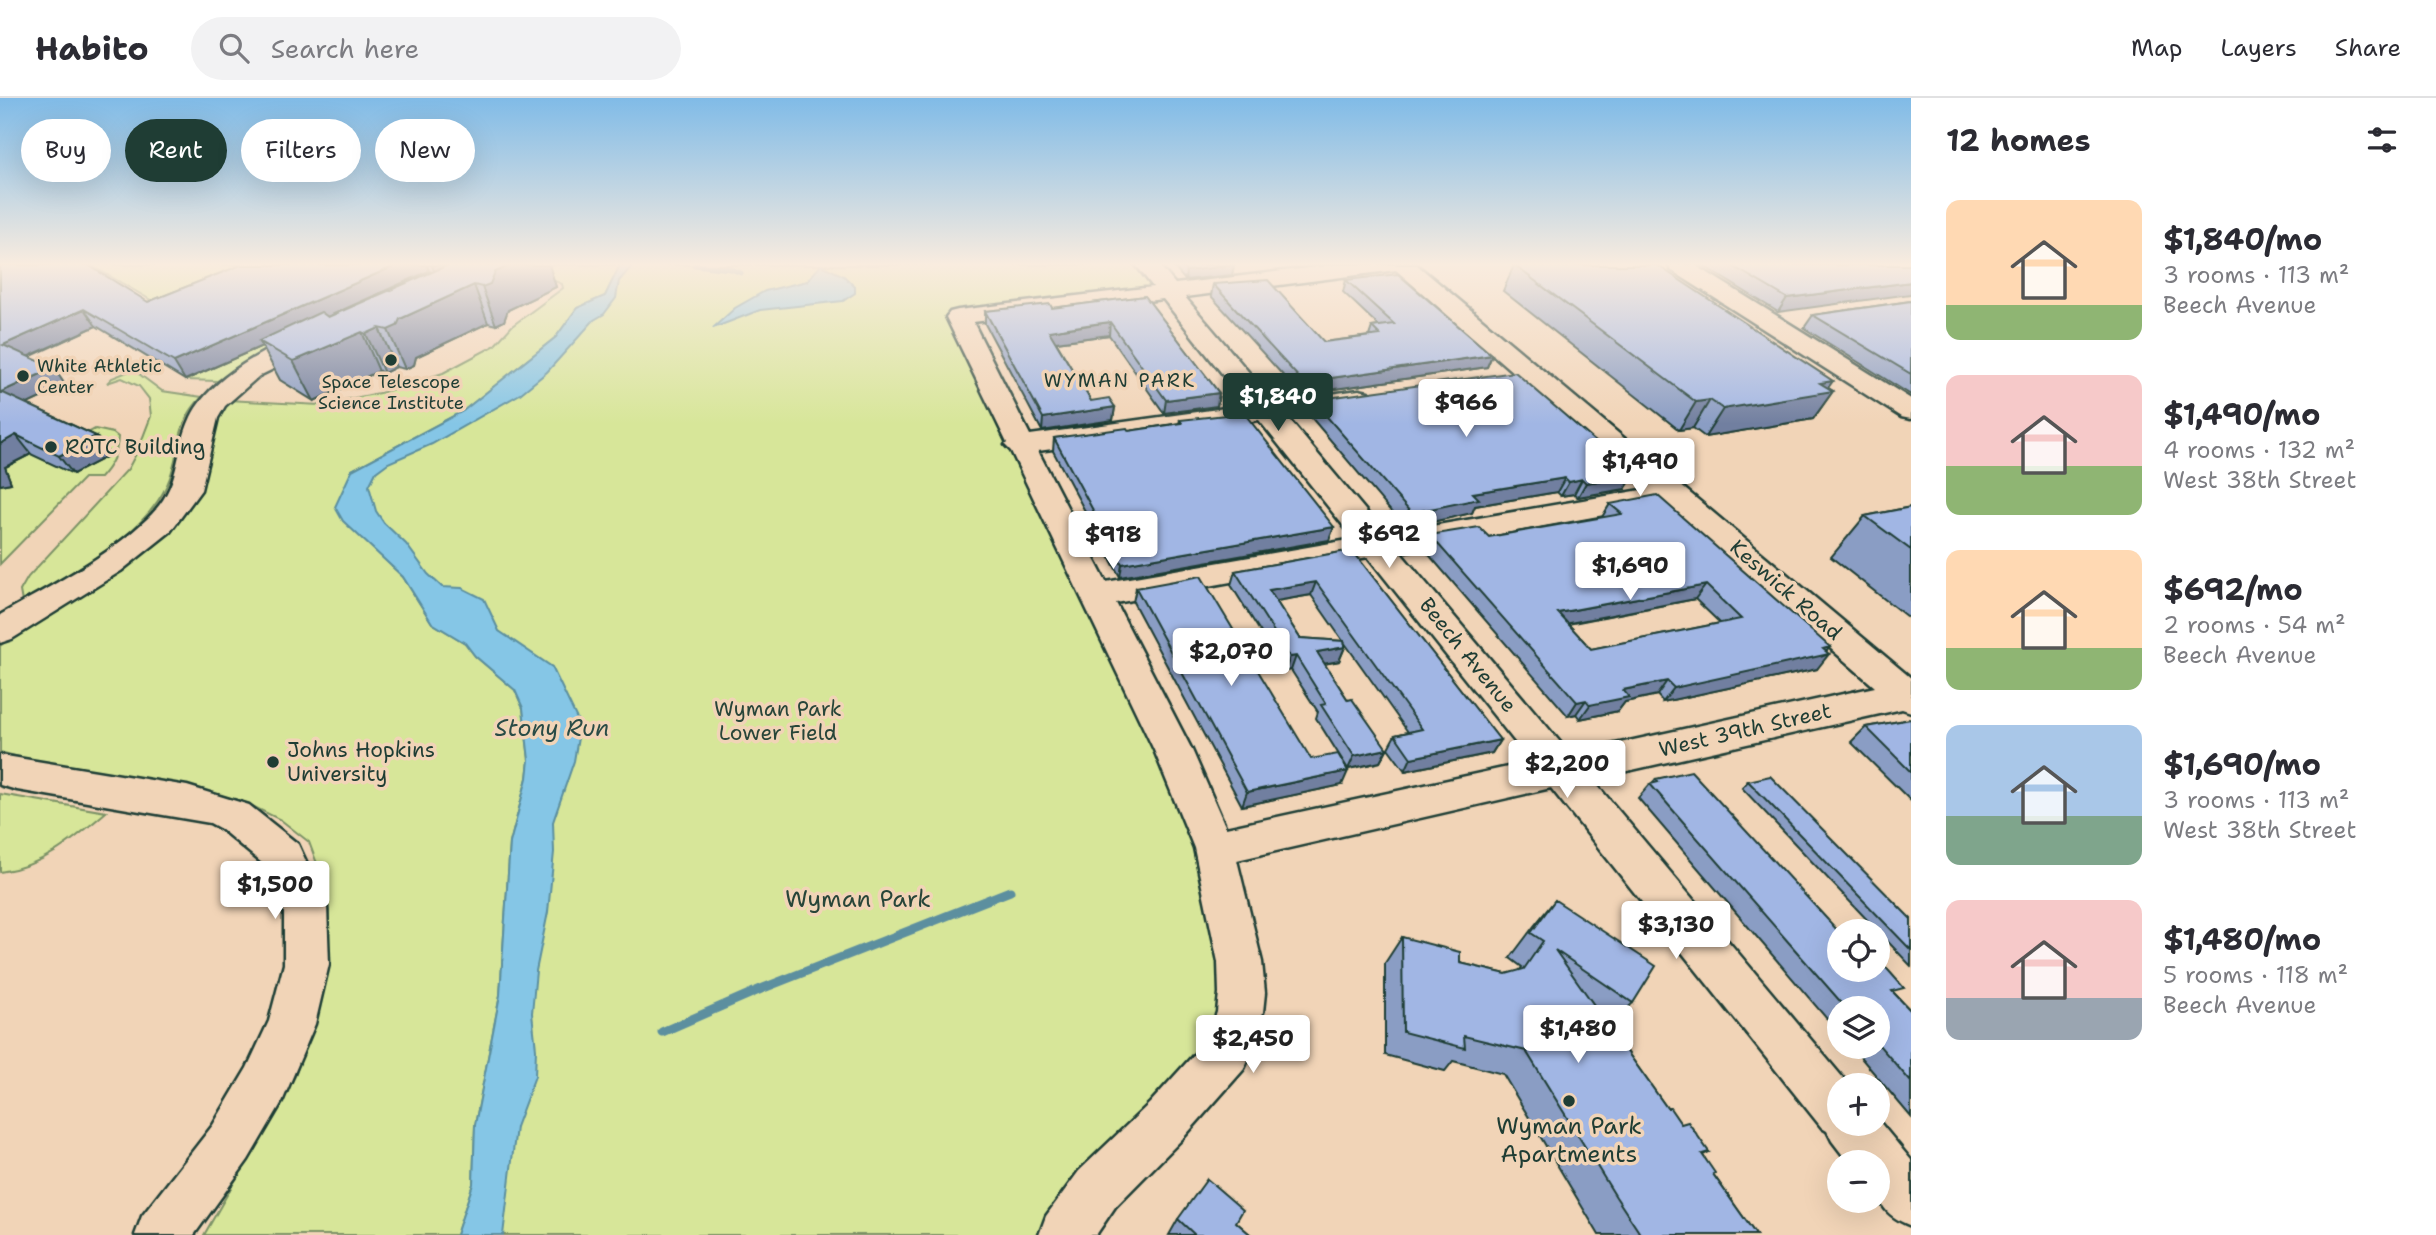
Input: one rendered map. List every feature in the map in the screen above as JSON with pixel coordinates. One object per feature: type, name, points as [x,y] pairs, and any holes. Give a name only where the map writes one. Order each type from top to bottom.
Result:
[{"type":"street","points":[[959,318],[1019,445],[1173,750],[1214,848],[1240,962],[1240,1012],[1227,1053],[1167,1120],[1097,1189],[1065,1235]]},
{"type":"street","name":"Beech Avenue","points":[[1191,318],[1827,1096]]},
{"type":"street","name":"Keswick Road","points":[[1466,318],[1909,696]]},
{"type":"street","points":[[1763,318],[1911,411]]},
{"type":"street","points":[[1771,323],[1807,318]]},
{"type":"street","points":[[0,631],[110,564],[159,525],[186,490],[204,418],[224,391],[270,360],[340,328]]},
{"type":"street","points":[[1490,378],[1530,372]]},
{"type":"street","points":[[1019,445],[1382,394]]},
{"type":"street","points":[[1096,595],[1673,493]]},
{"type":"street","name":"West 39th Street","points":[[1214,848],[1909,696]]},
{"type":"street","points":[[0,770],[17,775],[186,801],[234,816],[265,838],[289,864],[306,902],[309,947],[302,995],[283,1047],[205,1180],[162,1235]]},
{"type":"street","points":[[1859,1136],[1911,1200]]},
{"type":"green space","points":[[523,318],[570,318],[556,337],[463,411],[352,470],[350,475],[379,554],[403,577],[432,623],[465,643],[475,656],[515,690],[523,708],[529,760],[510,843],[500,995],[475,1125],[473,1184],[456,1235],[204,1235],[295,1076],[316,1016],[329,950],[329,911],[322,877],[309,842],[281,820],[244,802],[202,790],[165,784],[116,783],[0,752],[0,646],[198,487],[210,436],[228,400],[320,405],[384,392],[443,373],[494,346]]},
{"type":"green space","name":"Wyman Park","points":[[584,318],[961,318],[1184,808],[1219,938],[1222,1023],[1155,1104],[1035,1235],[479,1235],[539,696],[469,631],[351,487],[367,470],[469,412]]},
{"type":"green space","points":[[318,321],[326,325],[261,354],[217,381],[185,380]]},
{"type":"green space","points":[[147,364],[159,365],[139,374],[162,391],[202,397],[187,417],[167,485],[156,504],[123,538],[83,566],[22,602],[20,591],[28,577],[128,469],[138,450],[151,416],[149,399],[139,386],[122,378],[107,383],[112,378]]},
{"type":"green space","points":[[95,429],[113,433],[118,437],[115,454],[108,468],[100,478],[84,478],[0,564],[0,470],[31,454],[74,474],[76,439]]},
{"type":"green space","points":[[0,794],[106,812],[70,842],[44,858],[0,872]]},
{"type":"water","name":"Stony Run","points":[[570,318],[597,318],[547,372],[520,394],[432,444],[388,463],[376,472],[369,486],[376,511],[384,523],[406,544],[428,574],[442,587],[462,588],[484,599],[499,631],[552,667],[577,719],[579,732],[574,761],[553,822],[554,852],[548,912],[536,971],[532,1013],[536,1049],[535,1076],[516,1127],[503,1235],[456,1235],[473,1184],[475,1125],[500,995],[510,843],[529,760],[523,708],[515,690],[475,656],[465,643],[432,623],[403,577],[343,521],[335,507],[352,470],[463,411],[556,337]]},
{"type":"water","points":[[724,318],[739,318],[713,328]]},
{"type":"building","points":[[0,318],[64,318],[3,345],[54,368],[1,392],[96,436],[59,456],[16,435],[0,444]]},
{"type":"building","points":[[99,318],[275,318],[174,362]]},
{"type":"building","points":[[308,318],[402,318],[397,326],[388,330],[379,328],[366,334],[362,332],[293,361],[259,341]]},
{"type":"building","points":[[989,318],[1162,318],[1219,393],[1166,400],[1110,322],[1087,325],[1049,331],[1091,401],[1109,398],[1115,407],[1043,418]]},
{"type":"building","points":[[1244,318],[1302,318],[1324,342],[1380,335],[1372,327],[1394,324],[1388,318],[1449,318],[1492,355],[1303,382]]},
{"type":"building","points":[[1584,318],[1738,318],[1833,381],[1820,383],[1833,391],[1723,409],[1710,400],[1696,402]]},
{"type":"building","points":[[1818,318],[1911,318],[1911,374]]},
{"type":"building","points":[[1515,372],[1634,475],[1586,483],[1582,479],[1569,482],[1565,478],[1473,493],[1479,499],[1411,513],[1314,402],[1321,401],[1320,399]]},
{"type":"building","points":[[1244,413],[1334,527],[1122,564],[1054,438],[1127,428],[1129,431],[1182,423],[1180,420]]},
{"type":"building","points":[[1657,495],[1830,647],[1823,649],[1829,654],[1674,688],[1667,681],[1623,690],[1629,697],[1590,705],[1586,700],[1577,702],[1430,535],[1479,527],[1489,537],[1622,514],[1610,504]],"holes":[[[1706,585],[1741,619],[1591,649],[1558,613]]]},
{"type":"building","points":[[1911,507],[1911,550],[1865,516]]},
{"type":"building","points":[[1352,550],[1500,740],[1411,758],[1395,735],[1422,729],[1316,582],[1269,590],[1300,638],[1344,641],[1345,647],[1317,652],[1348,700],[1352,699],[1387,749],[1354,756],[1321,705],[1326,704],[1296,656],[1290,657],[1235,571]]},
{"type":"building","points":[[1201,576],[1311,759],[1338,754],[1348,771],[1247,792],[1136,588]]},
{"type":"building","points":[[1911,719],[1911,772],[1866,727]]},
{"type":"building","points":[[1691,771],[1827,919],[1827,982],[1890,982],[1890,972],[1904,988],[1892,991],[1911,1011],[1911,1082],[1890,1058],[1890,996],[1836,996],[1650,784],[1658,782],[1656,779]]},
{"type":"building","points":[[1770,776],[1911,919],[1911,950],[1890,928],[1890,919],[1881,919],[1748,781]]},
{"type":"building","name":"Wyman Park Apartments","points":[[1555,900],[1656,966],[1633,1003],[1555,950],[1667,1108],[1670,1108],[1681,1124],[1688,1122],[1709,1152],[1702,1154],[1715,1173],[1713,1174],[1756,1235],[1641,1235],[1526,1051],[1464,1036],[1465,1048],[1403,1032],[1402,937],[1460,952],[1460,963],[1506,974],[1524,969],[1543,941],[1531,933]]},
{"type":"building","points":[[1207,1179],[1243,1210],[1236,1222],[1251,1235],[1195,1235],[1178,1219]]},
{"type":"waterway","points":[[662,1032],[761,989],[1010,891]]},
{"type":"place","name":"Space Telescope Science Institute","points":[[391,360]]},
{"type":"place","name":"White Athletic Center","points":[[23,376]]},
{"type":"place","name":"ROTC Building","points":[[51,447]]},
{"type":"place","name":"Johns Hopkins University","points":[[273,762]]},
{"type":"place","name":"Wyman Park Apartments","points":[[1569,1101]]},
{"type":"district","name":"WYMAN PARK","points":[[1120,380]]},
{"type":"park label","name":"Wyman Park Lower Field","points":[[778,721]]}]
